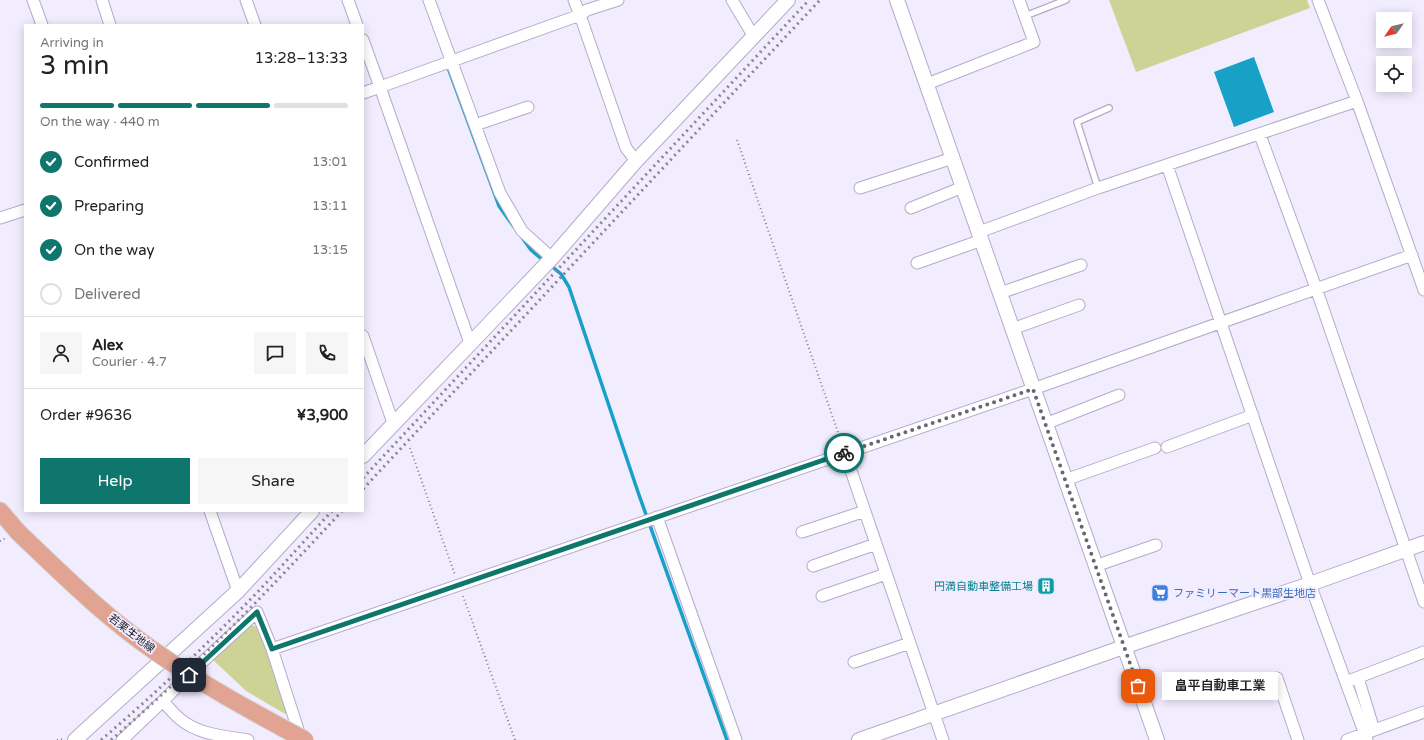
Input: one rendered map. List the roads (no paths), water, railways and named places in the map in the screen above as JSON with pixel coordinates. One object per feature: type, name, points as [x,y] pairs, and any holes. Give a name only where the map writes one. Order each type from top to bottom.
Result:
[{"type":"main road","name":"若栗生地線","points":[[0,511],[18,532],[86,597],[152,650],[218,693],[305,740]]},
{"type":"street","points":[[33,0],[42,24]]},
{"type":"street","points":[[102,0],[110,24]]},
{"type":"street","points":[[246,0],[255,24]]},
{"type":"street","points":[[348,0],[358,24]]},
{"type":"street","points":[[429,0],[500,193],[522,231],[552,258]]},
{"type":"street","points":[[574,0],[626,148],[636,161]]},
{"type":"street","points":[[364,93],[580,15],[587,10],[618,0]]},
{"type":"street","points":[[732,0],[754,37]]},
{"type":"street","points":[[364,455],[552,258],[636,161],[788,0]]},
{"type":"street","points":[[897,0],[1157,740]]},
{"type":"street","points":[[927,84],[1034,42],[1019,0]]},
{"type":"street","points":[[1318,0],[1357,101],[1424,290]]},
{"type":"street","points":[[364,43],[470,343]]},
{"type":"street","points":[[917,263],[1098,188],[1260,135],[1357,101]]},
{"type":"street","points":[[475,125],[528,107]]},
{"type":"street","points":[[1260,135],[1316,288],[1406,549],[1422,589],[1424,602]]},
{"type":"street","points":[[860,188],[953,158]]},
{"type":"street","points":[[1167,165],[1310,584],[1346,682],[1369,735]]},
{"type":"street","points":[[911,208],[963,187]]},
{"type":"street","points":[[0,218],[24,210]]},
{"type":"street","points":[[272,649],[1033,389],[1412,255]]},
{"type":"street","points":[[1000,293],[1081,264]]},
{"type":"street","points":[[1012,329],[1079,305]]},
{"type":"street","points":[[364,339],[393,423]]},
{"type":"street","points":[[1045,424],[1119,395]]},
{"type":"street","points":[[1167,446],[1253,415]]},
{"type":"street","points":[[1065,480],[1155,448]]},
{"type":"street","points":[[845,453],[943,740]]},
{"type":"street","points":[[802,532],[865,511]]},
{"type":"street","points":[[210,512],[238,591]]},
{"type":"street","points":[[75,740],[238,591],[311,512]]},
{"type":"street","points":[[657,517],[736,740]]},
{"type":"street","points":[[859,740],[1424,543]]},
{"type":"street","points":[[813,566],[876,544]]},
{"type":"street","points":[[1095,566],[1156,546]]},
{"type":"street","points":[[822,596],[886,574]]},
{"type":"street","points":[[122,740],[198,666],[257,612],[272,649],[301,740]]},
{"type":"street","points":[[854,662],[910,643]]},
{"type":"street","points":[[1346,682],[1424,652]]},
{"type":"street","points":[[1277,678],[1298,740]]},
{"type":"street","points":[[1358,678],[1369,735]]},
{"type":"street","points":[[162,701],[180,719],[196,729],[216,735],[248,740]]},
{"type":"street","points":[[1347,740],[1369,735],[1424,712]]},
{"type":"lane","points":[[1025,16],[1066,0]]},
{"type":"lane","points":[[1098,188],[1077,122],[1109,108]]},
{"type":"water","points":[[1254,57],[1274,112],[1234,127],[1214,72]]},
{"type":"waterway","points":[[447,65],[499,206],[514,227]]},
{"type":"waterway","points":[[521,236],[531,250],[544,261]]},
{"type":"waterway","points":[[549,264],[561,274],[569,287],[639,495],[727,740]]},
{"type":"railway","points":[[364,477],[809,0]]},
{"type":"railway","points":[[364,488],[820,0]]},
{"type":"railway","points":[[101,740],[189,661],[263,587],[331,512]]},
{"type":"railway","points":[[111,740],[172,686],[230,629],[341,512]]},
{"type":"place","name":"円満自動車整備工場","points":[[1046,586]]},
{"type":"place","name":"ファミリーマート黒部生地店","points":[[1160,593]]},
{"type":"place","name":"畠平自動車工業","points":[[1138,686]]}]
